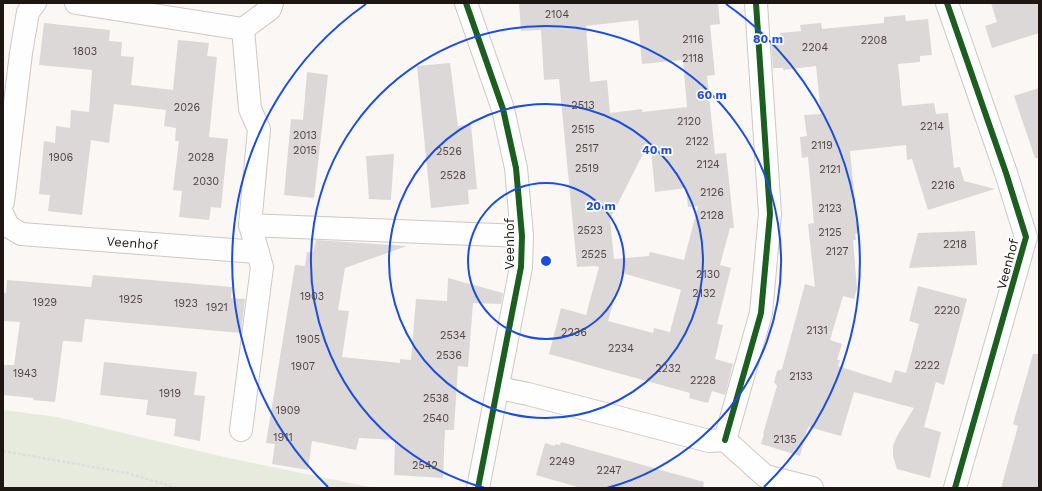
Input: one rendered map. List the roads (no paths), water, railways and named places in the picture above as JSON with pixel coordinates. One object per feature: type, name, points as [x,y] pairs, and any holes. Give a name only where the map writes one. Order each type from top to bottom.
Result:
[{"type":"street","points":[[3,202],[12,52],[28,12],[35,3]]},
{"type":"street","points":[[85,3],[243,29],[270,9],[272,3]]},
{"type":"street","name":"Veenhof","points":[[466,3],[503,108],[516,168],[522,236],[521,267],[499,388],[478,488]]},
{"type":"street","points":[[725,440],[762,313],[770,214],[756,3]]},
{"type":"street","name":"Veenhof","points":[[947,3],[1006,173],[1033,239],[955,488]]},
{"type":"street","points":[[241,430],[262,267],[250,225],[259,130],[250,109],[243,29]]},
{"type":"street","name":"Veenhof","points":[[5,224],[22,234],[258,252]]},
{"type":"street","name":"Veenhof","points":[[250,225],[522,236]]},
{"type":"street","points":[[499,388],[528,394],[709,441],[725,440],[765,476],[812,488]]}]
